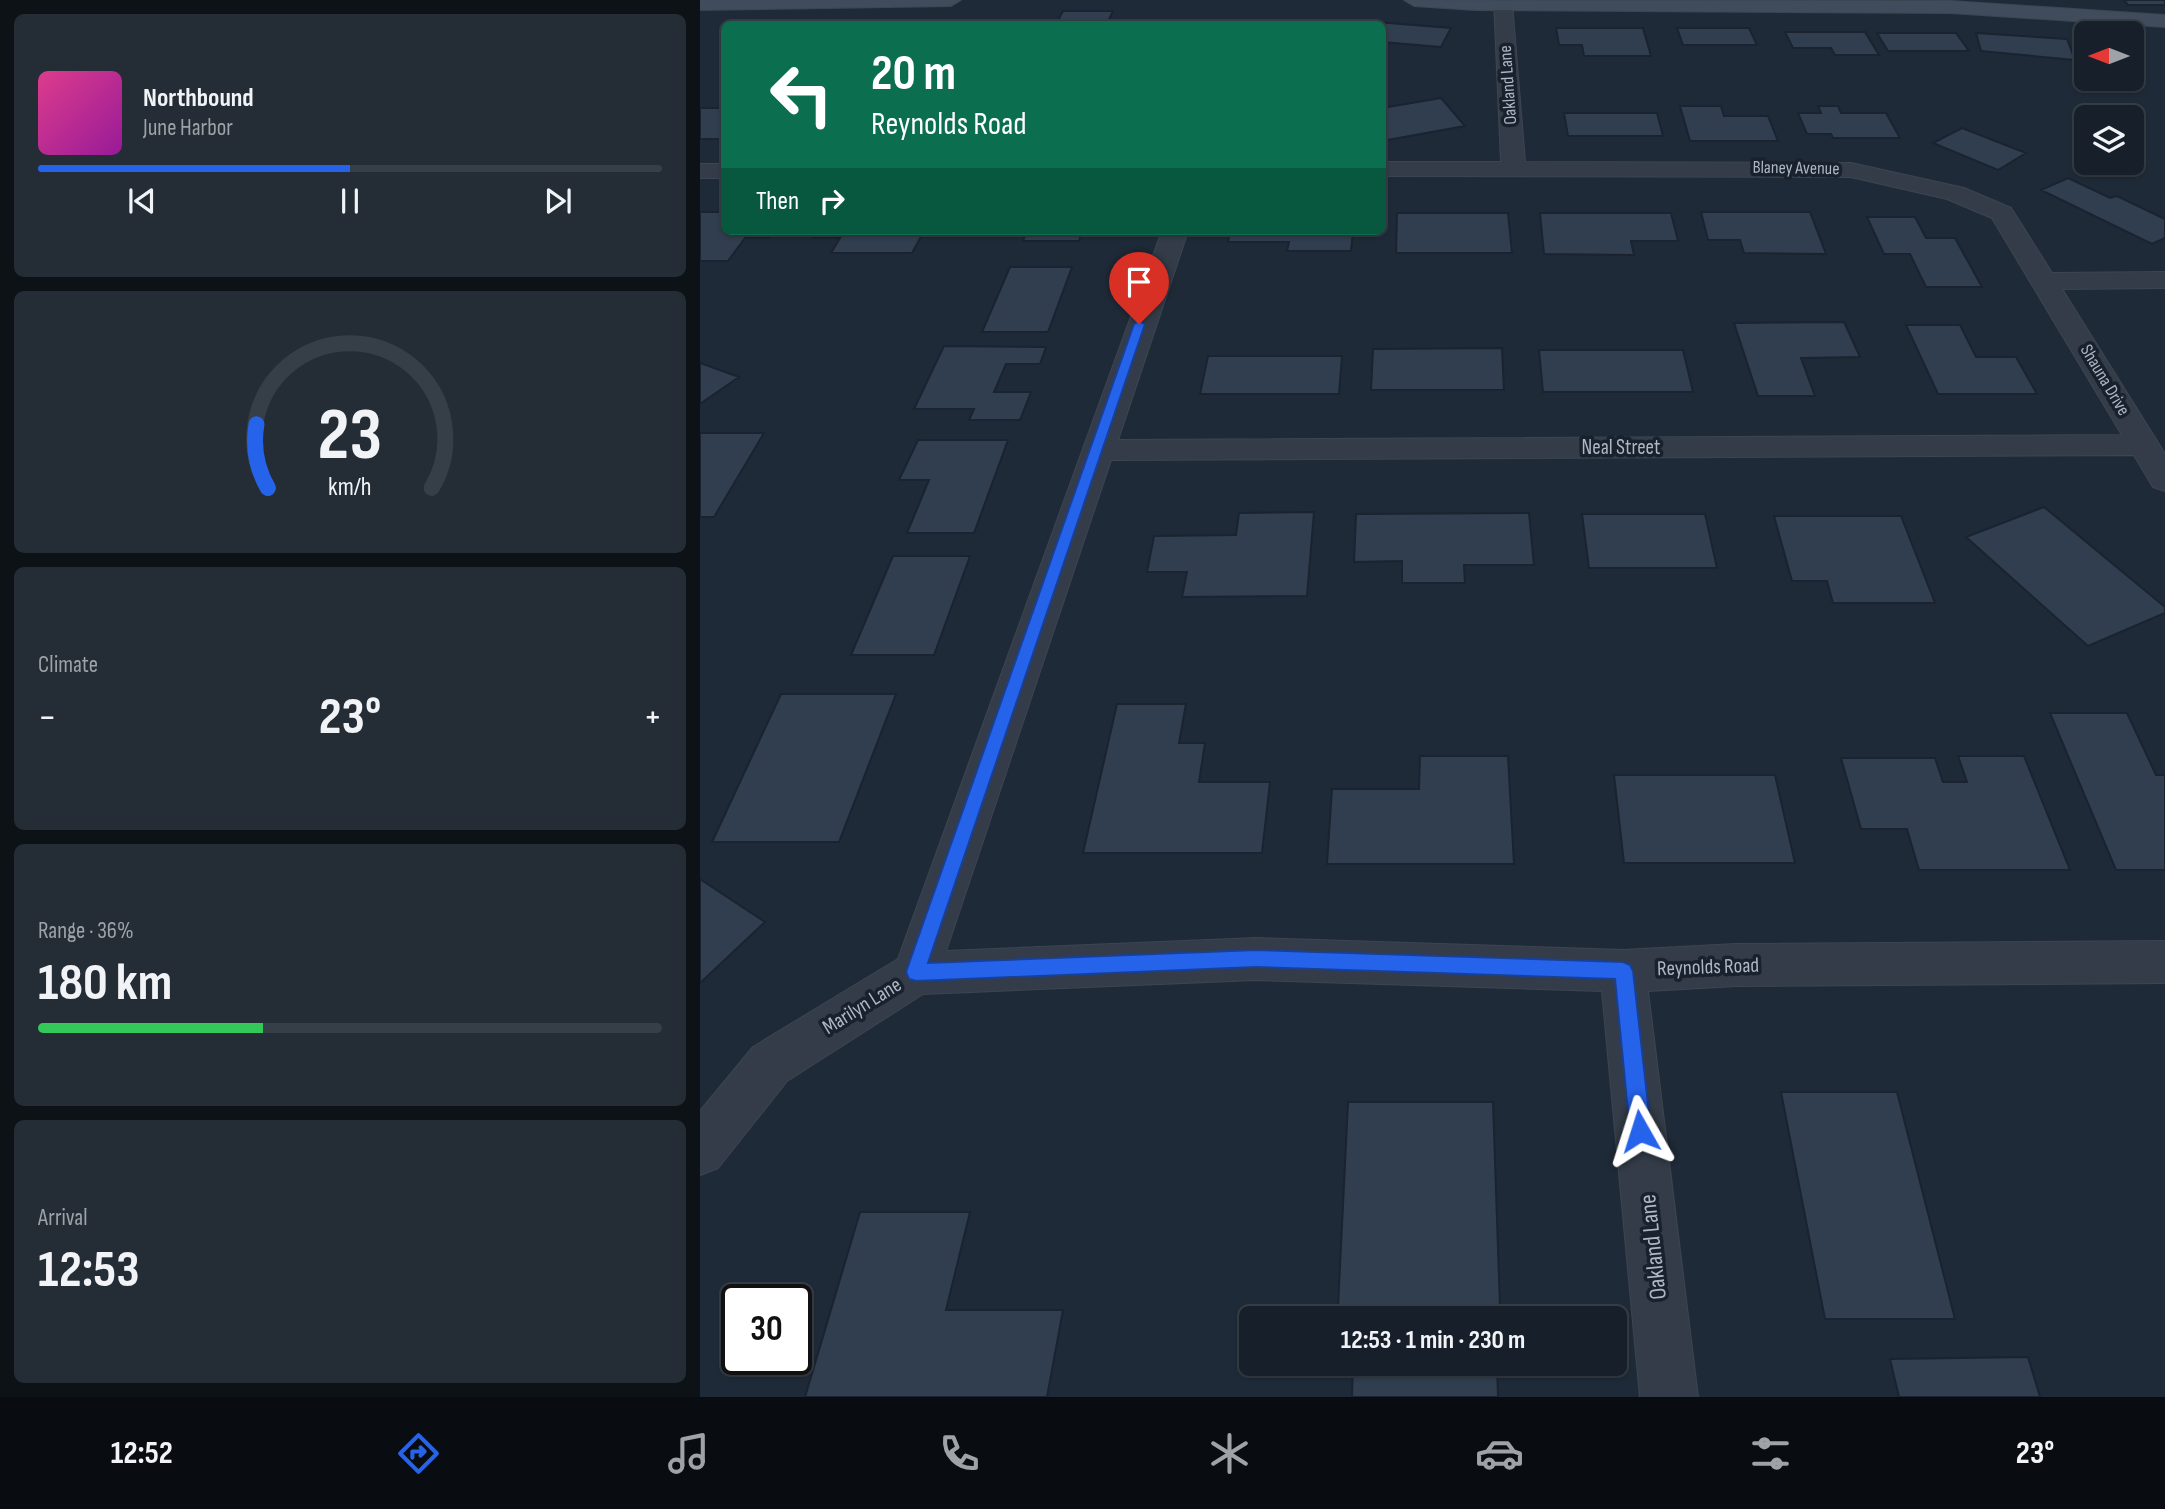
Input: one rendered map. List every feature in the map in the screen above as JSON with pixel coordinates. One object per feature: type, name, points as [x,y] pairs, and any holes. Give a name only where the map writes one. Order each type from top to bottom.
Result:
[{"type":"street","points":[[700,4],[951,0]]},
{"type":"street","points":[[1414,0],[1502,3],[1881,3],[2013,9],[2165,21]]},
{"type":"street","name":"Oakland Lane","points":[[1502,3],[1513,167]]},
{"type":"street","name":"Blaney Avenue","points":[[1386,169],[1513,167],[1851,170],[1955,193],[2002,213],[2044,281]]},
{"type":"street","points":[[700,170],[721,171]]},
{"type":"street","name":"Marilyn Lane","points":[[700,1150],[770,1064],[916,972],[1098,450],[1139,324],[1173,235]]},
{"type":"street","points":[[2044,281],[2165,280]]},
{"type":"street","name":"Shauna Drive","points":[[2044,281],[2165,480]]},
{"type":"street","name":"Neal Street","points":[[1098,450],[2144,445]]},
{"type":"street","name":"Reynolds Road","points":[[916,972],[1256,959],[1623,971],[1736,965],[2165,962]]},
{"type":"street","name":"Oakland Lane","points":[[1623,971],[1669,1397]]},
{"type":"building","points":[[2124,0],[2165,0],[2165,5],[2128,5]]},
{"type":"building","points":[[1063,11],[1113,11],[1108,21],[1058,21]]},
{"type":"building","points":[[1386,23],[1451,28],[1441,47],[1386,42]]},
{"type":"building","points":[[1556,28],[1643,28],[1651,56],[1584,56],[1582,45],[1559,45]]},
{"type":"building","points":[[1677,28],[1749,28],[1757,45],[1683,45]]},
{"type":"building","points":[[1785,32],[1865,32],[1879,55],[1835,55],[1831,48],[1793,48]]},
{"type":"building","points":[[1877,33],[1956,33],[1969,51],[1888,51]]},
{"type":"building","points":[[1976,33],[2067,39],[2074,60],[1981,51]]},
{"type":"building","points":[[1441,98],[1465,126],[1386,140],[1386,107]]},
{"type":"building","points":[[1680,106],[1721,106],[1724,116],[1768,116],[1778,141],[1690,141]]},
{"type":"building","points":[[1818,106],[1838,106],[1841,113],[1886,113],[1900,138],[1833,138],[1831,134],[1807,134],[1798,113],[1821,113]]},
{"type":"building","points":[[700,108],[721,108],[721,139],[700,139]]},
{"type":"building","points":[[1564,113],[1657,113],[1663,136],[1568,136]]},
{"type":"building","points":[[1962,128],[2026,153],[1998,170],[1933,143]]},
{"type":"building","points":[[2068,178],[2110,198],[2117,196],[2165,219],[2165,238],[2152,244],[2041,190]]},
{"type":"building","points":[[700,212],[721,212],[721,235],[771,235],[769,238],[745,238],[728,261],[700,261]]},
{"type":"building","points":[[1701,212],[1810,212],[1826,254],[1744,253],[1740,240],[1708,240]]},
{"type":"building","points":[[1397,213],[1508,213],[1512,253],[1396,253]]},
{"type":"building","points":[[1540,213],[1671,213],[1678,241],[1631,241],[1634,255],[1544,254]]},
{"type":"building","points":[[1867,217],[1915,217],[1926,238],[1955,238],[1982,287],[1926,287],[1910,254],[1884,254]]},
{"type":"building","points":[[815,235],[922,235],[912,253],[831,253],[840,238],[813,238]]},
{"type":"building","points":[[1025,235],[1081,235],[1079,241],[1023,241]]},
{"type":"building","points":[[1229,235],[1353,235],[1351,251],[1287,251],[1289,242],[1228,242]]},
{"type":"building","points":[[1010,267],[1072,267],[1048,332],[982,332]]},
{"type":"building","points":[[1844,322],[1860,357],[1801,358],[1815,396],[1758,396],[1734,323]]},
{"type":"building","points":[[1906,325],[1960,325],[1976,357],[2016,357],[2037,394],[1938,394]]},
{"type":"building","points":[[944,346],[1046,347],[1040,364],[1006,364],[994,392],[1031,392],[1020,420],[969,420],[974,409],[914,409]]},
{"type":"building","points":[[1502,348],[1504,390],[1371,390],[1373,349]]},
{"type":"building","points":[[1539,350],[1683,350],[1693,392],[1543,392]]},
{"type":"building","points":[[1208,356],[1342,356],[1339,394],[1200,394]]},
{"type":"building","points":[[700,363],[739,377],[700,404]]},
{"type":"building","points":[[700,433],[764,433],[714,517],[700,517]]},
{"type":"building","points":[[918,440],[1008,440],[974,533],[907,533],[929,480],[899,480]]},
{"type":"building","points":[[2044,507],[2165,607],[2165,613],[2088,646],[1966,537]]},
{"type":"building","points":[[1314,512],[1307,596],[1182,597],[1187,572],[1147,572],[1154,536],[1236,535],[1239,513]]},
{"type":"building","points":[[1529,513],[1534,565],[1464,565],[1465,583],[1402,583],[1402,561],[1354,562],[1356,514]]},
{"type":"building","points":[[1582,514],[1705,514],[1717,568],[1589,568]]},
{"type":"building","points":[[1774,516],[1901,516],[1935,603],[1833,603],[1827,581],[1792,581]]},
{"type":"building","points":[[893,556],[970,556],[934,655],[851,655]]},
{"type":"building","points":[[781,694],[896,694],[839,842],[712,842]]},
{"type":"building","points":[[1117,704],[1186,704],[1179,743],[1205,743],[1199,782],[1270,782],[1262,853],[1083,853]]},
{"type":"building","points":[[2050,713],[2127,713],[2156,775],[2165,775],[2165,870],[2116,870]]},
{"type":"building","points":[[1420,756],[1508,756],[1514,864],[1327,864],[1332,789],[1419,789]]},
{"type":"building","points":[[1958,756],[2024,756],[2070,870],[1919,870],[1907,829],[1861,829],[1841,758],[1935,758],[1943,782],[1967,782]]},
{"type":"building","points":[[1614,775],[1775,775],[1795,863],[1624,863]]},
{"type":"building","points":[[700,879],[765,922],[700,983]]},
{"type":"building","points":[[1781,1092],[1897,1092],[1955,1319],[1825,1319]]},
{"type":"building","points":[[1348,1102],[1493,1102],[1500,1306],[1338,1306]]},
{"type":"building","points":[[860,1212],[970,1212],[946,1310],[1063,1310],[1047,1397],[805,1397]]},
{"type":"building","points":[[2028,1357],[2040,1397],[1899,1397],[1890,1359]]},
{"type":"building","points":[[1353,1376],[1497,1376],[1498,1397],[1352,1397]]},
{"type":"route","points":[[1139,324],[1098,450],[916,972],[1256,959],[1623,971],[1640,1131]]}]
